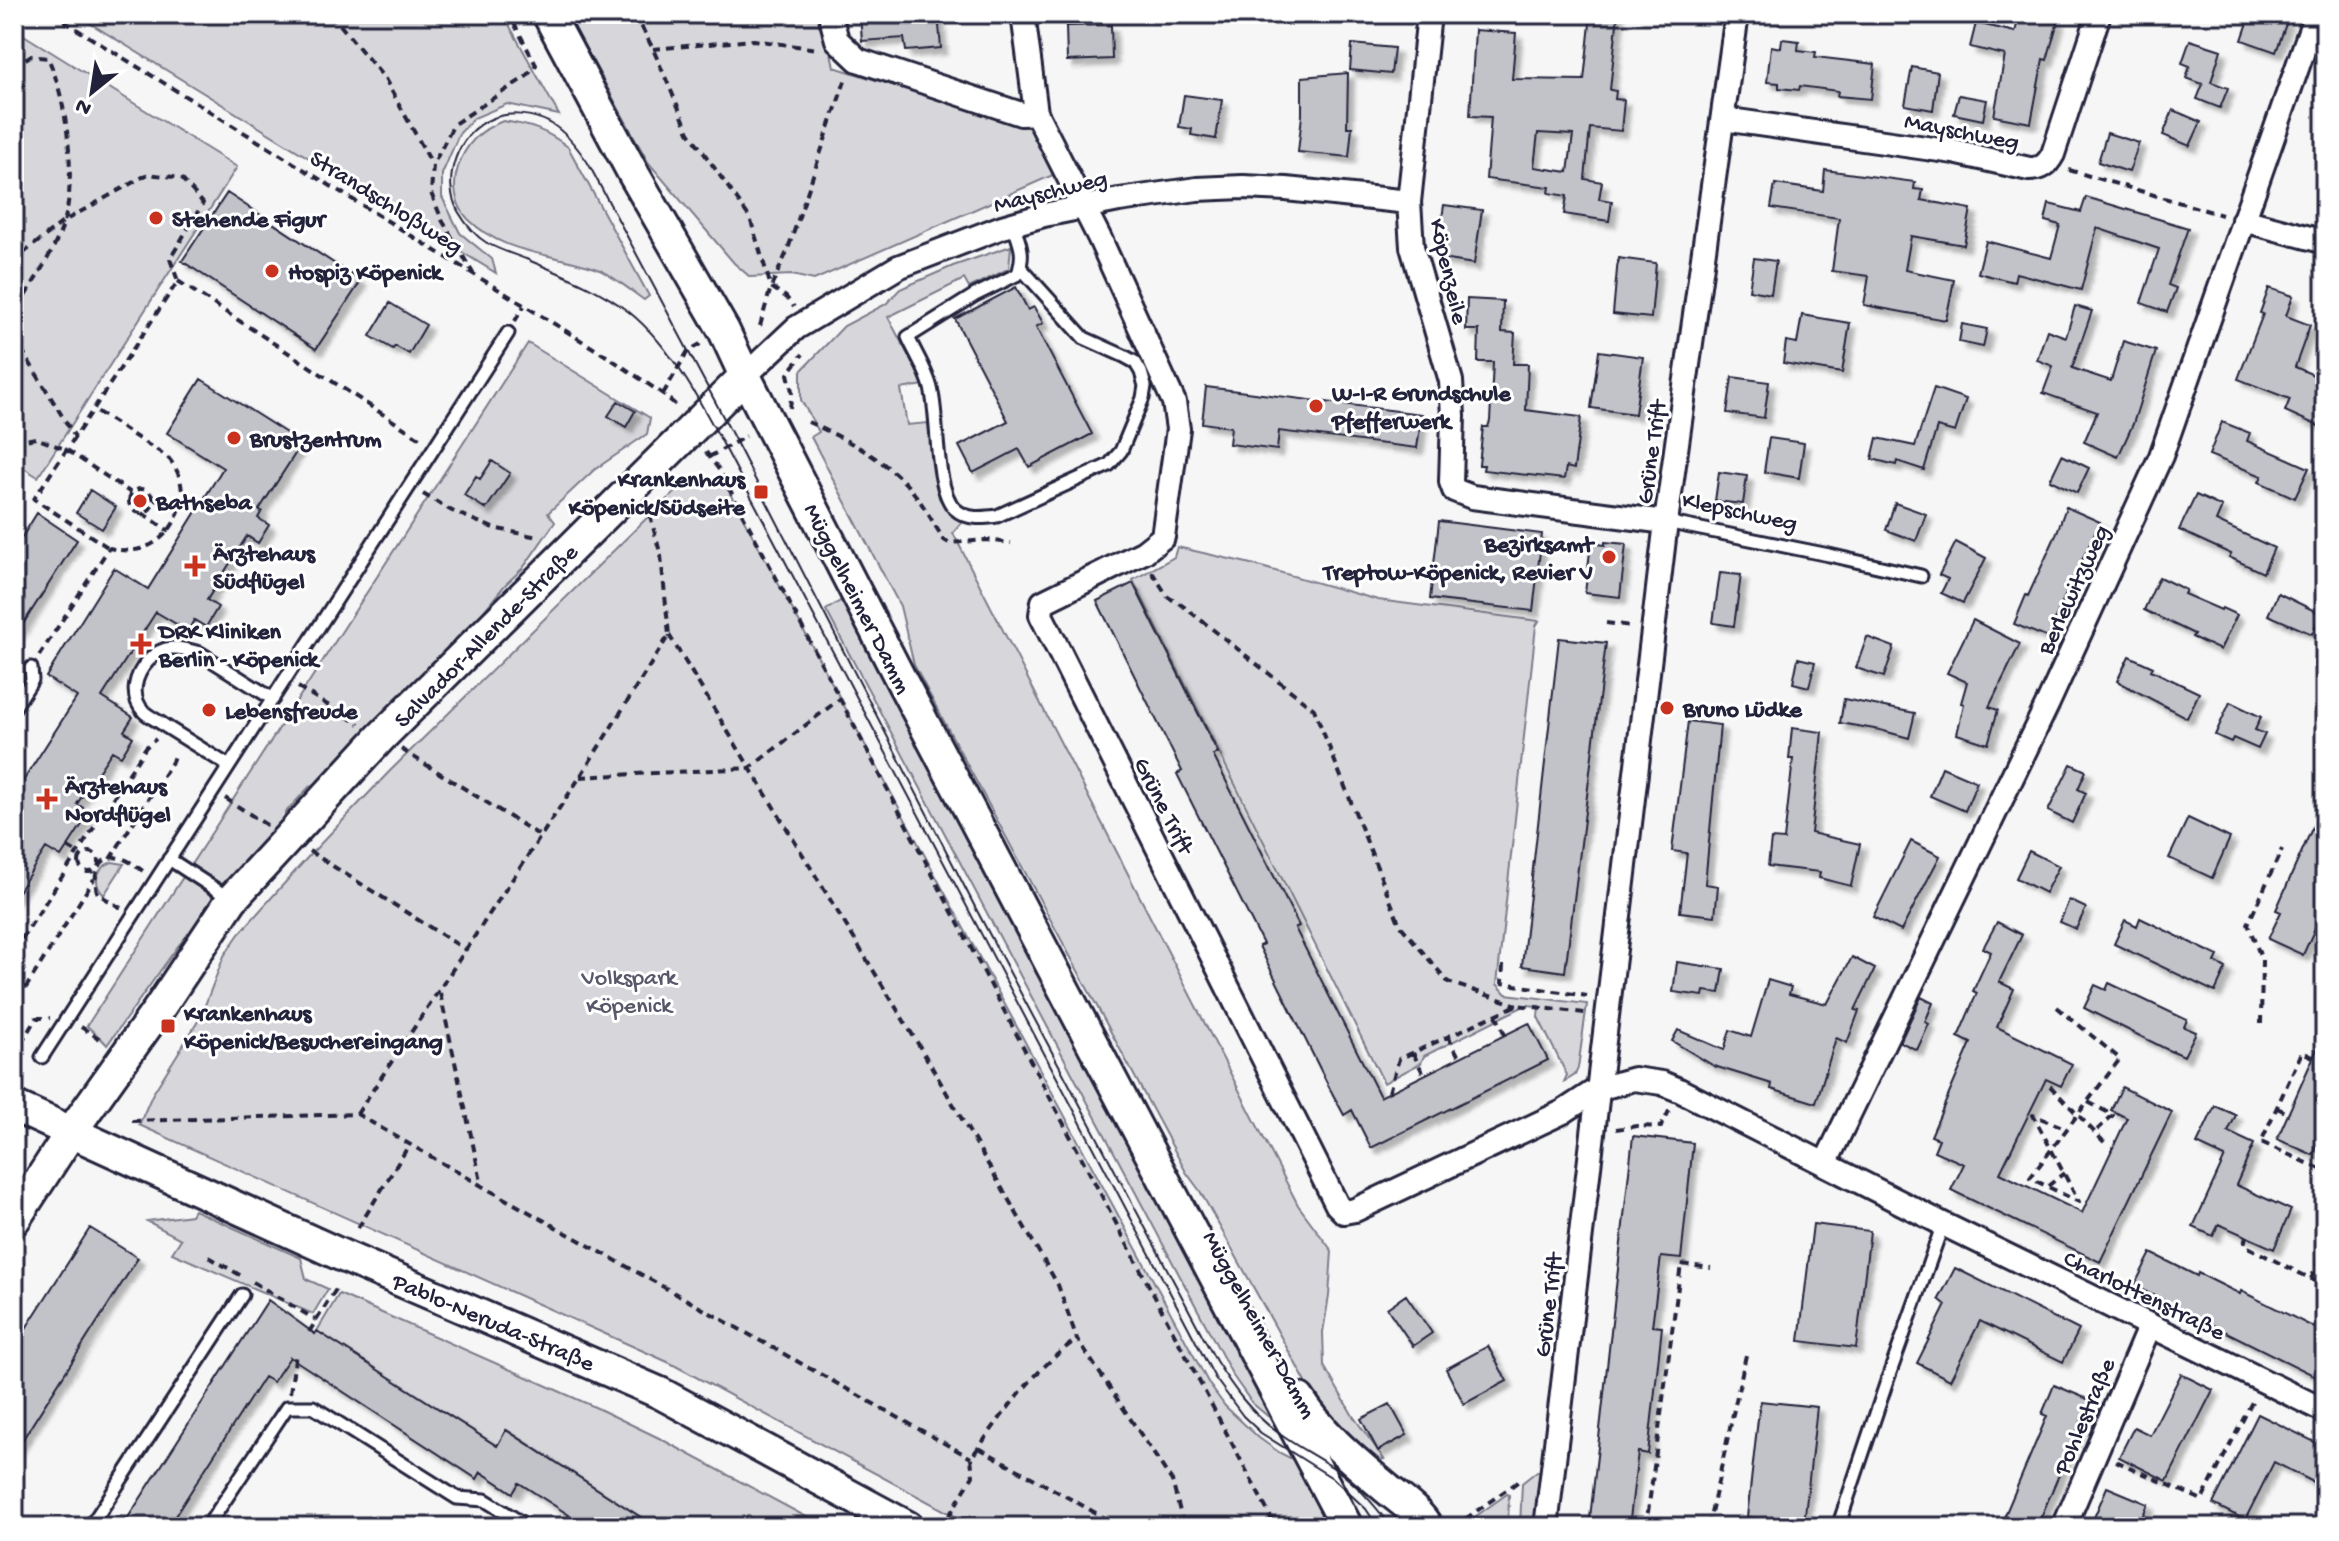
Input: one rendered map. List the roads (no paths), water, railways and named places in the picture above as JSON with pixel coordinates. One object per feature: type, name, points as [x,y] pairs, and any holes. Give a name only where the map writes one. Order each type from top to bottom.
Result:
[{"type":"main road","name":"Müggelheimer Damm","points":[[548,14],[633,173],[711,308],[895,669],[1347,1527]]},
{"type":"main road","name":"Salvador-Allende-Straße","points":[[14,1220],[232,899],[381,737],[745,376]]},
{"type":"main road","name":"Pablo-Neruda-Straße","points":[[14,1106],[341,1255],[660,1393],[908,1527]]},
{"type":"main road","name":"Müggelheimer Damm","points":[[1166,1184],[1203,1220],[1294,1391],[1313,1420],[1332,1443],[1427,1527]]},
{"type":"street","points":[[830,14],[837,40],[853,57],[1021,114],[1036,113]]},
{"type":"street","points":[[1023,14],[1036,113],[1083,207]]},
{"type":"street","name":"Köpenzeile","points":[[1429,14],[1409,202],[1412,247],[1451,381],[1451,482],[1454,490]]},
{"type":"street","name":"Grüne Trift","points":[[1546,1527],[1666,522],[1737,14]]},
{"type":"street","name":"Mayschweg","points":[[1723,119],[1954,152],[2039,169],[2048,164],[2056,146],[2099,14]]},
{"type":"street","name":"Berlewitzweg","points":[[1825,1164],[2036,727],[2161,456],[2316,14]]},
{"type":"street","name":"Mayschweg","points":[[745,376],[796,328],[898,267],[1013,224],[1083,207],[1197,189],[1255,187],[1409,202]]},
{"type":"street","name":"Grüne Trift","points":[[1083,207],[1174,402],[1178,429],[1165,529],[1159,541],[1141,554],[1043,602],[1041,615],[1332,1196],[1344,1212],[1355,1210],[1563,1112],[1598,1089]]},
{"type":"street","points":[[2243,220],[2325,242]]},
{"type":"street","name":"Klepschweg","points":[[1454,490],[1472,497],[1666,522]]},
{"type":"street","name":"Charlottenstraße","points":[[1598,1089],[1634,1079],[1662,1083],[1679,1090],[1943,1224],[2325,1411]]},
{"type":"street","name":"Pohlestraße","points":[[2064,1527],[2150,1325]]},
{"type":"lane","points":[[1013,224],[1024,258],[1020,267],[1018,274],[975,295],[908,337],[931,386],[945,493],[956,510],[980,519],[997,516],[1109,465],[1121,451],[1145,386],[1135,362],[1084,338],[1020,267]]},
{"type":"lane","points":[[42,1057],[508,333]]},
{"type":"lane","name":"Klepschweg","points":[[1666,522],[1921,576]]},
{"type":"lane","points":[[229,766],[144,712],[136,697],[135,683],[142,668],[156,652],[171,647],[189,650],[200,653],[273,699]]},
{"type":"lane","points":[[14,708],[32,680],[34,663]]},
{"type":"lane","points":[[169,859],[232,899]]},
{"type":"lane","points":[[1838,1527],[1943,1224]]},
{"type":"lane","points":[[90,1527],[242,1295]]},
{"type":"lane","points":[[207,1527],[287,1407],[313,1407],[457,1498],[485,1500],[528,1527]]},
{"type":"tram line","points":[[1378,1527],[1366,1509],[1334,1479],[1261,1433],[1243,1416],[1215,1378],[755,504],[684,376],[649,330],[617,303],[579,282],[487,243],[474,233],[461,216],[453,199],[452,172],[461,146],[479,126],[506,115],[536,117],[561,131],[588,163],[717,405],[975,907],[1216,1361],[1259,1417],[1351,1481],[1391,1527]]},
{"type":"place","name":"Stehende Figur","points":[[156,218]]},
{"type":"place","name":"Hospiz Köpenick","points":[[272,271]]},
{"type":"place","name":"W-I-R Grundschule Pfefferwerk","points":[[1316,406]]},
{"type":"place","name":"Brustzentrum","points":[[234,438]]},
{"type":"place","name":"Krankenhaus Köpenick/Südseite","points":[[761,492]]},
{"type":"place","name":"Bathseba","points":[[140,501]]},
{"type":"place","name":"Bezirksamt Treptow-Köpenick, Revier V","points":[[1609,557]]},
{"type":"place","name":"Ärztehaus Südflügel","points":[[195,566]]},
{"type":"place","name":"DRK Kliniken Berlin - Köpenick","points":[[141,644]]},
{"type":"place","name":"Bruno Lüdke","points":[[1667,708]]},
{"type":"place","name":"Lebensfreude","points":[[209,710]]},
{"type":"place","name":"Ärztehaus Nordflügel","points":[[47,799]]},
{"type":"place","name":"Krankenhaus Köpenick/Besuchereingang","points":[[168,1026]]},
{"type":"park label","name":"Volkspark Köpenick","points":[[629,990]]}]
